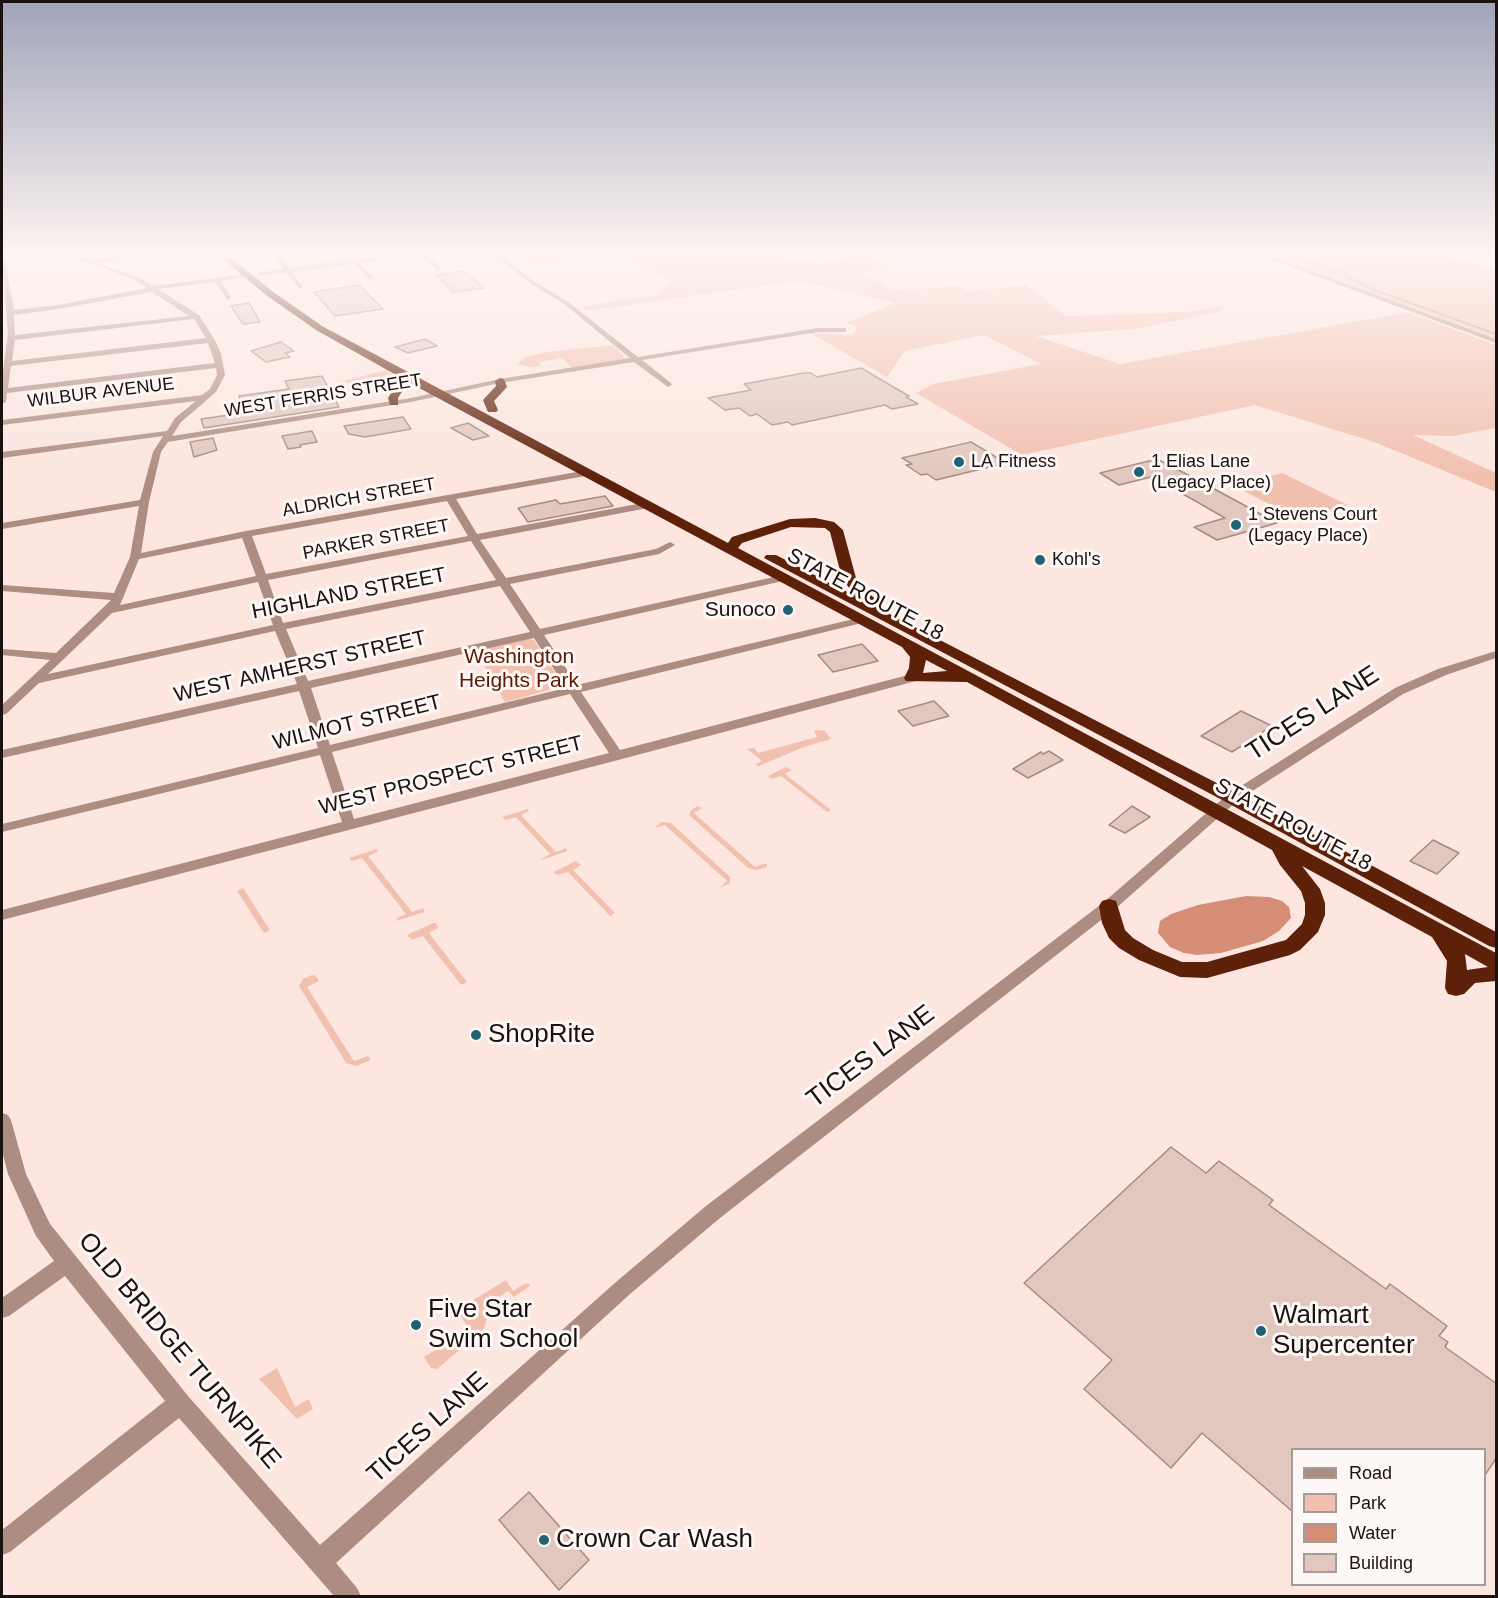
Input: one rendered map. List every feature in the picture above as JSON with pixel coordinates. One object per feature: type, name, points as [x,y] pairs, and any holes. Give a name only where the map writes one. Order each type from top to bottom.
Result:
[{"type":"highway","name":"STATE ROUTE 18","points":[[320,329],[403,375],[492,410],[734,545],[783,578],[1497,962]]},
{"type":"highway","name":"STATE ROUTE 18","points":[[336,329],[648,505],[900,625],[1232,798],[1497,941]]},
{"type":"highway","points":[[394,403],[393,398],[403,382],[403,375]]},
{"type":"highway","points":[[492,410],[488,400],[502,387],[500,381]]},
{"type":"highway","points":[[734,545],[799,522],[829,525],[836,530],[849,578],[859,592],[900,625]]},
{"type":"highway","points":[[909,646],[918,657],[917,668],[912,678],[951,676],[977,682]]},
{"type":"highway","points":[[1109,906],[1116,933],[1126,943],[1146,955],[1180,969],[1208,970],[1282,950],[1293,945],[1311,927],[1316,915],[1311,889],[1287,861],[1277,844]]},
{"type":"highway","points":[[1437,929],[1452,949],[1456,961],[1456,988],[1463,980],[1472,976],[1497,974]]},
{"type":"street","points":[[2,402],[11,329]]},
{"type":"street","points":[[2,339],[11,336],[83,329]]},
{"type":"street","points":[[2,711],[111,610],[118,597],[135,557],[152,466],[166,436],[188,411],[218,384],[221,375],[211,340],[204,329]]},
{"type":"street","points":[[598,329],[668,385]]},
{"type":"street","points":[[1463,329],[1497,341]]},
{"type":"street","name":"WEST FERRIS STREET","points":[[2,455],[166,436],[394,403],[500,381],[818,330],[843,330]]},
{"type":"street","points":[[7,364],[211,340]]},
{"type":"street","points":[[2,391],[220,365]]},
{"type":"street","name":"WILBUR AVENUE","points":[[2,422],[205,397]]},
{"type":"street","name":"ALDRICH STREET","points":[[135,557],[246,534],[588,473]]},
{"type":"street","points":[[451,499],[572,691],[616,756]]},
{"type":"street","points":[[2,526],[144,502]]},
{"type":"street","name":"PARKER STREET","points":[[111,610],[262,578],[648,505]]},
{"type":"street","points":[[246,534],[279,627],[304,686],[349,823]]},
{"type":"street","name":"HIGHLAND STREET","points":[[35,680],[279,627],[659,551],[670,545]]},
{"type":"street","name":"WEST AMHERST STREET","points":[[2,754],[783,578]]},
{"type":"street","points":[[2,588],[118,597]]},
{"type":"street","name":"WILMOT STREET","points":[[2,828],[862,620]]},
{"type":"street","points":[[2,652],[61,657]]},
{"type":"street","name":"TICES LANE","points":[[319,1562],[623,1288],[713,1212],[1109,906],[1232,798],[1399,691],[1442,672],[1497,654]]},
{"type":"street","name":"WEST PROSPECT STREET","points":[[2,915],[912,678]]},
{"type":"street","name":"OLD BRIDGE TURNPIKE","points":[[2,1120],[22,1183],[43,1230],[67,1263],[180,1404],[349,1596]]},
{"type":"street","points":[[2,1309],[67,1263]]},
{"type":"street","points":[[2,1544],[180,1404]]},
{"type":"green space","points":[[857,329],[1137,329],[1036,336],[1120,364],[1316,329],[1452,329],[1496,345],[1496,428],[1454,436],[1413,435],[1496,473],[1496,492],[1374,442],[1255,405],[1022,455],[916,393],[933,384],[1041,364],[984,335],[905,351],[887,377],[810,333],[852,335]]},
{"type":"green space","points":[[1462,329],[1496,329],[1496,341]]},
{"type":"green space","points":[[613,345],[626,359],[572,368],[562,358],[539,362],[541,366],[529,367],[517,364],[525,357],[553,351]]},
{"type":"green space","points":[[386,370],[400,379],[397,387],[391,385],[365,392],[344,381]]},
{"type":"green space","points":[[1282,473],[1348,505],[1298,519],[1234,486]]},
{"type":"green space","name":"Washington Heights Park","points":[[528,639],[534,640],[564,686],[505,702],[476,651]]},
{"type":"green space","points":[[814,731],[825,731],[831,739],[804,747],[759,766],[755,765],[762,761],[747,749],[754,748],[758,753],[817,737]]},
{"type":"green space","points":[[786,767],[792,770],[785,774],[831,810],[827,812],[781,776],[772,779],[768,776]]},
{"type":"green space","points":[[698,806],[702,808],[694,813],[755,867],[767,864],[767,867],[757,870],[748,868],[689,815],[691,810]]},
{"type":"green space","points":[[528,809],[529,811],[521,815],[556,852],[566,848],[567,851],[542,860],[550,854],[516,817],[506,820],[502,817]]},
{"type":"green space","points":[[662,822],[671,823],[730,877],[730,883],[719,888],[727,881],[665,825],[654,828]]},
{"type":"green space","points":[[377,849],[377,852],[368,856],[412,912],[424,908],[424,912],[396,921],[397,918],[406,914],[362,858],[352,861],[349,858]]},
{"type":"green space","points":[[576,861],[581,865],[573,870],[615,913],[610,916],[568,872],[557,875],[554,872]]},
{"type":"green space","points":[[243,888],[270,930],[264,933],[237,891]]},
{"type":"green space","points":[[436,923],[438,928],[429,933],[467,982],[461,985],[423,936],[412,940],[407,935]]},
{"type":"green space","points":[[312,975],[316,976],[319,981],[307,987],[354,1061],[368,1056],[369,1061],[356,1066],[346,1063],[299,986],[303,979]]},
{"type":"green space","points":[[506,1280],[513,1291],[524,1284],[530,1284],[530,1286],[514,1297],[508,1291],[484,1306],[487,1319],[483,1330],[437,1369],[431,1368],[424,1357],[469,1329],[457,1310]]},
{"type":"green space","points":[[277,1368],[295,1407],[309,1399],[313,1409],[297,1419],[259,1379]]},
{"type":"water","points":[[1246,896],[1269,897],[1282,901],[1289,907],[1291,918],[1279,931],[1263,941],[1221,953],[1197,955],[1184,953],[1170,947],[1158,933],[1160,921],[1171,914],[1198,905]]},
{"type":"building","points":[[425,339],[437,346],[408,353],[395,347]]},
{"type":"building","points":[[281,342],[294,351],[285,353],[290,357],[266,362],[251,351]]},
{"type":"building","points":[[861,368],[909,396],[906,397],[918,404],[892,409],[885,405],[792,425],[788,422],[772,425],[757,414],[750,416],[739,408],[725,410],[708,398],[751,390],[744,384],[804,373],[811,373],[817,377]]},
{"type":"building","points":[[322,376],[339,407],[204,428],[201,419],[243,413],[239,396],[289,389],[285,381]]},
{"type":"building","points":[[403,417],[411,429],[365,437],[349,434],[344,426]]},
{"type":"building","points":[[468,423],[489,436],[473,440],[451,428]]},
{"type":"building","points":[[312,431],[317,442],[300,445],[301,447],[288,449],[282,436]]},
{"type":"building","points":[[213,438],[217,450],[194,457],[190,442]]},
{"type":"building","name":"LA Fitness","points":[[971,442],[1006,463],[936,480],[927,474],[921,475],[906,465],[912,464],[902,458]]},
{"type":"building","points":[[1157,459],[1277,523],[1217,540],[1194,527],[1225,518],[1192,499],[1151,477],[1119,485],[1100,473]]},
{"type":"building","points":[[605,496],[613,506],[528,522],[518,508],[556,500],[560,504]]},
{"type":"building","points":[[862,644],[878,661],[833,672],[818,655]]},
{"type":"building","points":[[934,701],[949,716],[913,726],[898,711]]},
{"type":"building","points":[[1241,711],[1272,726],[1232,752],[1201,736]]},
{"type":"building","points":[[1049,751],[1063,760],[1028,778],[1013,769],[1041,752],[1043,754]]},
{"type":"building","points":[[1132,806],[1150,817],[1125,833],[1109,825]]},
{"type":"building","points":[[1433,840],[1459,853],[1437,874],[1410,861]]},
{"type":"building","name":"Walmart Supercenter","points":[[1171,1147],[1206,1173],[1219,1161],[1273,1200],[1269,1205],[1386,1289],[1390,1284],[1447,1326],[1439,1336],[1448,1342],[1445,1347],[1497,1384],[1497,1457],[1486,1474],[1486,1448],[1291,1448],[1291,1510],[1202,1433],[1171,1468],[1084,1389],[1112,1360],[1024,1283]]},
{"type":"building","name":"Crown Car Wash","points":[[529,1492],[589,1560],[559,1590],[499,1520]]},
{"type":"waterway","points":[[1481,329],[1496,334]]},
{"type":"place","name":"LA Fitness","points":[[959,462]]},
{"type":"place","name":"1 Elias Lane (Legacy Place)","points":[[1139,472]]},
{"type":"place","name":"1 Stevens Court (Legacy Place)","points":[[1236,525]]},
{"type":"place","name":"Kohl's","points":[[1040,560]]},
{"type":"place","name":"Sunoco","points":[[788,610]]},
{"type":"place","name":"ShopRite","points":[[476,1035]]},
{"type":"place","name":"Five Star Swim School","points":[[416,1325]]},
{"type":"place","name":"Walmart Supercenter","points":[[1261,1331]]},
{"type":"place","name":"Crown Car Wash","points":[[544,1540]]}]
